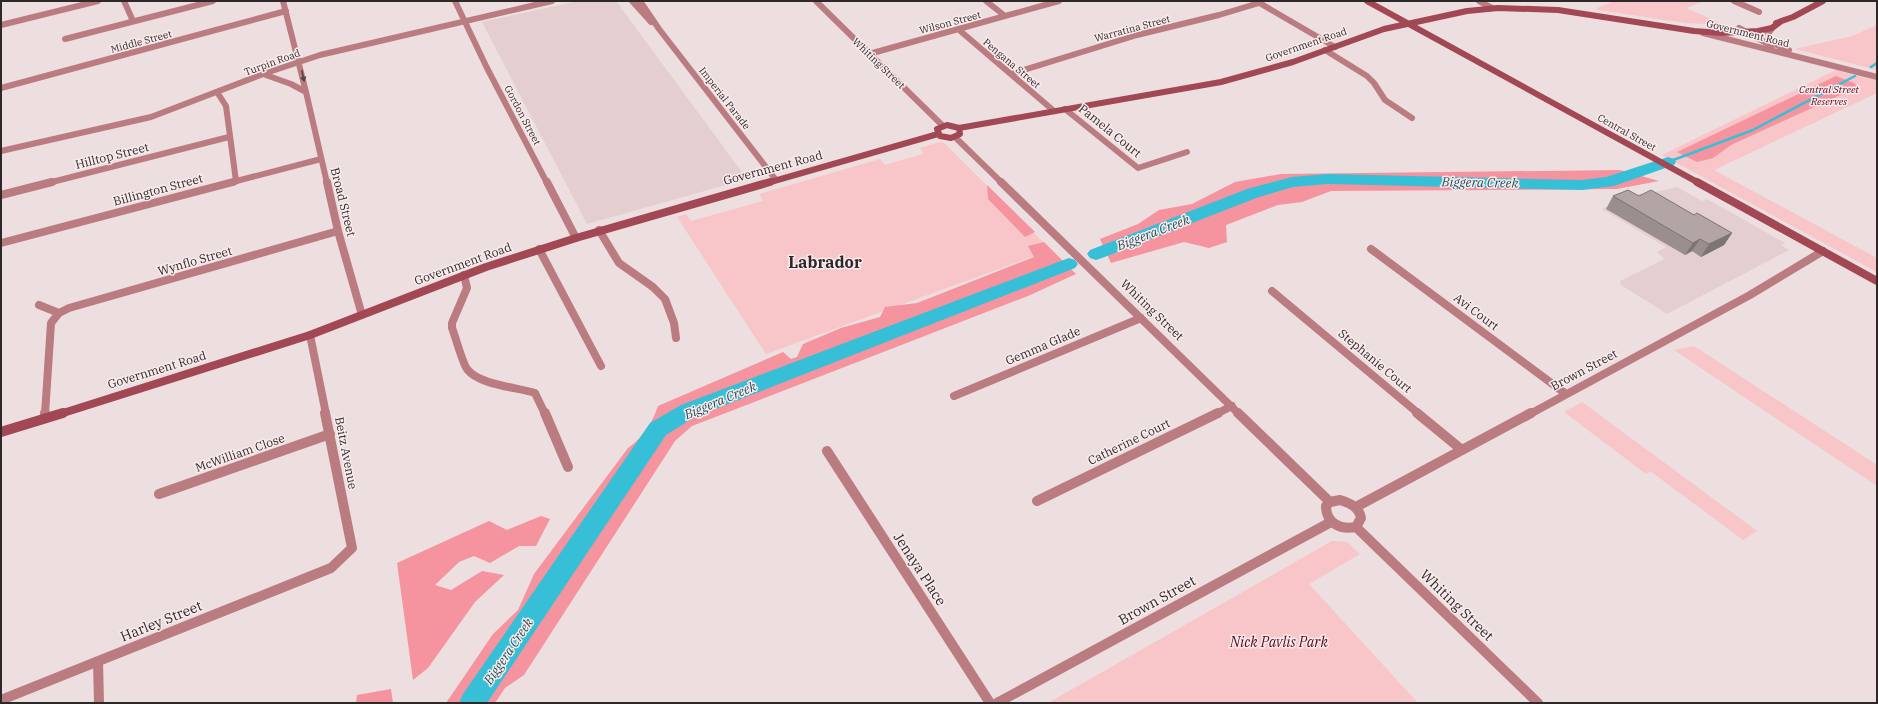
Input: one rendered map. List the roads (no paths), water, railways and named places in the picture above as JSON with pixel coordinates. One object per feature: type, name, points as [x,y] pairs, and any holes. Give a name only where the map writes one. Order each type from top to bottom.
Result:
[{"type":"main road","name":"Central Street","points":[[1367,1],[1877,281]]},
{"type":"main road","points":[[1746,32],[1772,28],[1780,22],[1823,1]]},
{"type":"main road","name":"Government Road","points":[[943,126],[952,125],[959,128],[1222,82],[1293,62],[1407,23],[1467,11],[1492,8],[1558,10],[1660,24],[1694,31],[1721,33],[1739,30]]},
{"type":"main road","points":[[1739,30],[1780,22]]},
{"type":"main road","name":"Government Road","points":[[1660,24],[1732,28]]},
{"type":"main road","points":[[943,126],[937,129],[938,134],[943,137],[955,137],[961,132],[959,128]]},
{"type":"main road","name":"Government Road","points":[[1,432],[310,335],[464,276],[599,230],[938,134]]},
{"type":"street","points":[[1,25],[98,1]]},
{"type":"street","points":[[124,1],[133,21]]},
{"type":"street","points":[[65,39],[213,1]]},
{"type":"street","name":"Broad Street","points":[[283,1],[299,60],[338,231],[362,315]]},
{"type":"street","name":"Gordon Street","points":[[455,1],[487,68],[576,238]]},
{"type":"street","name":"Turpin Road","points":[[1,151],[151,116],[299,60],[552,1]]},
{"type":"street","name":"Imperial Parade","points":[[632,1],[647,18],[660,29]]},
{"type":"street","name":"Imperial Parade","points":[[640,1],[776,180]]},
{"type":"street","name":"Whiting Street","points":[[816,1],[943,126]]},
{"type":"street","points":[[986,1],[1005,16]]},
{"type":"street","name":"Wilson Street","points":[[869,54],[1059,1]]},
{"type":"street","points":[[1479,1],[1492,8]]},
{"type":"street","points":[[1734,1],[1759,12]]},
{"type":"street","points":[[1258,2],[1335,47]]},
{"type":"street","name":"Warratina Street","points":[[1011,74],[1137,35],[1219,15],[1258,2]]},
{"type":"street","name":"Middle Street","points":[[1,88],[286,12]]},
{"type":"street","name":"Government Road","points":[[1732,28],[1746,32],[1769,45],[1797,54]]},
{"type":"street","name":"Government Road","points":[[1772,28],[1768,34],[1770,39],[1776,44],[1797,54]]},
{"type":"street","name":"Pengana Street","points":[[958,29],[1054,111]]},
{"type":"street","name":"Government Road","points":[[1739,30],[1760,45],[1877,76]]},
{"type":"street","name":"Government Road","points":[[1694,31],[1797,54]]},
{"type":"street","points":[[1325,50],[1367,76],[1374,83],[1385,100],[1412,118]]},
{"type":"street","points":[[263,74],[291,84],[306,92]]},
{"type":"street","points":[[217,92],[226,106],[228,137],[236,181]]},
{"type":"street","name":"Pamela Court","points":[[1065,109],[1138,168],[1187,152]]},
{"type":"street","name":"Hilltop Street","points":[[1,195],[228,137]]},
{"type":"street","name":"Whiting Street","points":[[955,137],[1330,502]]},
{"type":"street","name":"Billington Street","points":[[1,242],[321,159]]},
{"type":"street","points":[[599,230],[619,263],[653,287],[665,299],[674,323],[676,338]]},
{"type":"street","name":"Wynflo Street","points":[[59,313],[69,308],[338,231]]},
{"type":"street","name":"Avi Court","points":[[1371,249],[1566,394]]},
{"type":"street","points":[[539,250],[601,366]]},
{"type":"street","name":"Brown Street","points":[[1356,507],[1750,294],[1822,251]]},
{"type":"street","points":[[464,276],[468,283],[468,288],[454,317],[452,328],[467,369],[476,377],[530,391],[534,394],[541,403],[568,467]]},
{"type":"street","name":"Stephanie Court","points":[[1272,291],[1462,450]]},
{"type":"street","points":[[39,305],[59,313],[51,323],[45,418]]},
{"type":"street","name":"Gemma Glade","points":[[954,396],[1141,318]]},
{"type":"street","name":"Beitz Avenue","points":[[310,335],[352,548],[331,568]]},
{"type":"street","name":"Catherine Court","points":[[1037,501],[1232,406]]},
{"type":"street","name":"McWilliam Close","points":[[159,494],[330,434]]},
{"type":"street","name":"Jenaya Place","points":[[827,451],[990,703]]},
{"type":"street","points":[[1340,500],[1356,507],[1361,518],[1359,525],[1351,529],[1340,528],[1331,522],[1325,511],[1326,506],[1330,502],[1340,500]]},
{"type":"street","name":"Brown Street","points":[[997,703],[1331,522]]},
{"type":"street","name":"Whiting Street","points":[[1356,527],[1538,703]]},
{"type":"street","name":"Harley Street","points":[[1,700],[331,568]]},
{"type":"street","points":[[98,661],[99,703]]},
{"type":"waterway","name":"Biggera Creek","points":[[1871,67],[1877,63]]},
{"type":"waterway","name":"Biggera Creek","points":[[1668,162],[1753,130],[1855,76]]},
{"type":"waterway","name":"Biggera Creek","points":[[1096,254],[1253,193],[1292,182],[1328,179],[1582,185],[1608,182],[1668,162]]},
{"type":"waterway","name":"Biggera Creek","points":[[472,703],[658,429],[688,411],[1069,264]]},
{"type":"district","name":"Labrador","points":[[825,262]]},
{"type":"park label","name":"Central Street Reserves","points":[[1829,94]]},
{"type":"park label","name":"Nick Pavlis Park","points":[[1279,642]]}]
